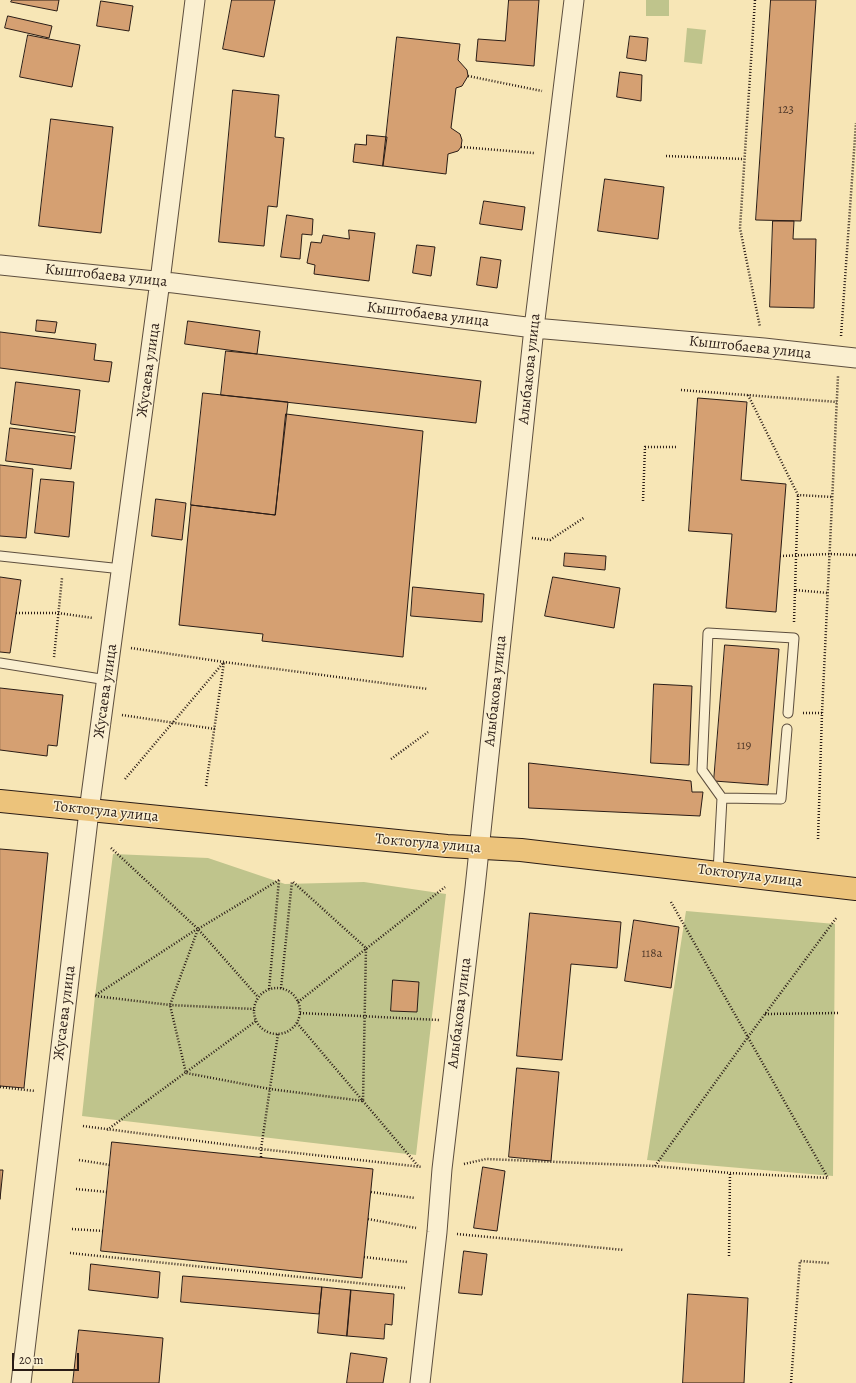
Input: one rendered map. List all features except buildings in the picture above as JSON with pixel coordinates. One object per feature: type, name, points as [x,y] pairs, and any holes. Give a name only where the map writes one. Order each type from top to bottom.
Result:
[{"type":"highway","name":"Токтогула улица","points":[[0,801],[440,846],[521,850],[856,889]]},
{"type":"street","name":"Жусаева улица","points":[[21,1383],[90,811],[160,281],[195,0]]},
{"type":"street","name":"Алыбакова улица","points":[[420,1383],[534,328],[574,0]]},
{"type":"street","name":"Кыштобаева улица","points":[[0,265],[160,281],[534,328],[764,348],[848,358]]},
{"type":"lane","points":[[0,556],[122,569]]},
{"type":"lane","points":[[718,872],[722,798],[702,770],[708,633],[794,638],[788,713]]},
{"type":"lane","points":[[0,663],[107,680]]},
{"type":"lane","points":[[722,798],[781,799],[787,729]]},
{"type":"path","points":[[756,0],[740,228],[764,348]]},
{"type":"path","points":[[468,76],[562,94]]},
{"type":"path","points":[[818,839],[837,402],[848,358],[856,123]]},
{"type":"path","points":[[461,146],[555,154]]},
{"type":"path","points":[[666,156],[744,159]]},
{"type":"path","points":[[681,390],[837,402]]},
{"type":"path","points":[[748,395],[798,495],[794,638]]},
{"type":"path","points":[[643,501],[645,447],[677,447]]},
{"type":"path","points":[[798,495],[833,497]]},
{"type":"path","points":[[512,535],[550,540],[585,517]]},
{"type":"path","points":[[780,556],[830,554],[856,555]]},
{"type":"path","points":[[52,671],[64,563]]},
{"type":"path","points":[[795,590],[828,593]]},
{"type":"path","points":[[16,613],[58,613],[94,618]]},
{"type":"path","points":[[130,648],[428,689]]},
{"type":"path","points":[[206,786],[224,662]]},
{"type":"path","points":[[125,779],[224,662]]},
{"type":"path","points":[[121,714],[215,729]]},
{"type":"path","points":[[391,759],[428,732]]},
{"type":"path","points":[[111,848],[198,929],[258,997]]},
{"type":"path","points":[[254,1008],[170,1005],[95,996],[198,929],[279,880],[269,989]]},
{"type":"path","points":[[281,988],[292,881],[366,948],[363,1101]]},
{"type":"path","points":[[298,1002],[444,887]]},
{"type":"path","points":[[83,1126],[261,1149],[442,1169],[486,1159],[656,1166],[730,1173],[829,1178],[671,902]]},
{"type":"path","points":[[656,1166],[748,1037],[837,917]]},
{"type":"path","points":[[186,1073],[170,1005],[198,929]]},
{"type":"path","points":[[281,988],[292,993],[298,1002],[300,1013],[297,1023],[288,1031],[278,1034],[265,1031],[256,1021],[254,1008],[258,997],[269,989],[281,988]]},
{"type":"path","points":[[300,1013],[460,1021]]},
{"type":"path","points":[[765,1014],[838,1013]]},
{"type":"path","points":[[107,1130],[256,1021]]},
{"type":"path","points":[[297,1023],[418,1166]]},
{"type":"path","points":[[261,1157],[278,1034]]},
{"type":"path","points":[[186,1073],[270,1090],[363,1101]]},
{"type":"path","points":[[0,1087],[56,1093]]},
{"type":"path","points":[[79,1160],[110,1166]]},
{"type":"path","points":[[729,1256],[730,1173]]},
{"type":"path","points":[[76,1188],[107,1192]]},
{"type":"path","points":[[371,1192],[414,1198]]},
{"type":"path","points":[[368,1219],[437,1232],[624,1250]]},
{"type":"path","points":[[72,1229],[103,1231]]},
{"type":"path","points":[[70,1253],[405,1288]]},
{"type":"path","points":[[364,1257],[407,1262]]},
{"type":"path","points":[[791,1383],[800,1261],[829,1263]]},
{"type":"green space","points":[[646,0],[669,0],[669,16],[646,16]]},
{"type":"green space","points":[[687,28],[706,30],[702,64],[684,62]]},
{"type":"green space","points":[[113,854],[208,858],[285,884],[364,882],[446,894],[416,1155],[82,1116]]},
{"type":"green space","points":[[686,911],[835,924],[833,1176],[647,1160]]}]
